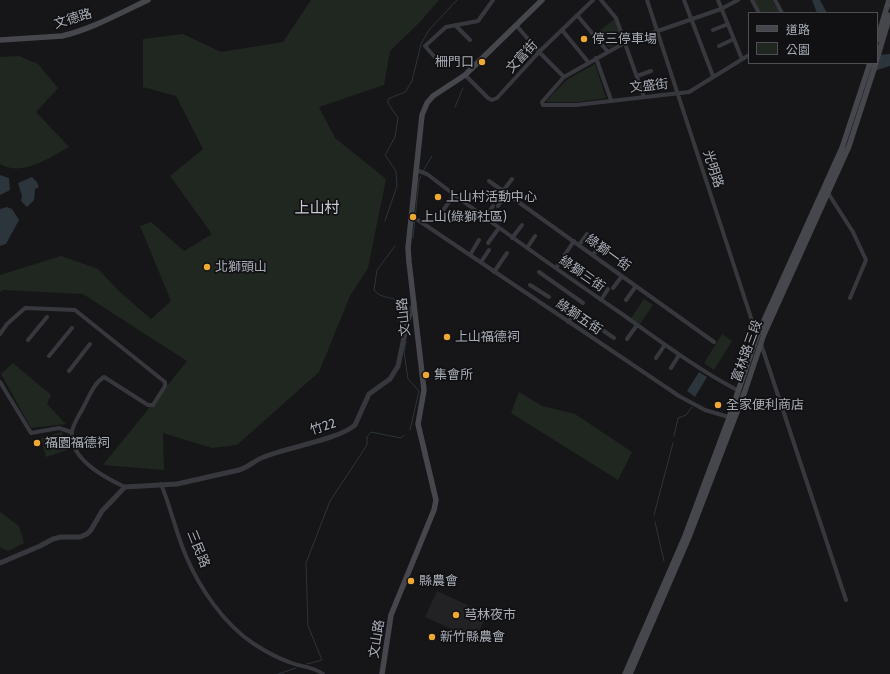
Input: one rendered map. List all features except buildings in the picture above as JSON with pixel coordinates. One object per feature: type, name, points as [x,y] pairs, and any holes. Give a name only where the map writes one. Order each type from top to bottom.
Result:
[{"type":"main road","name":"文德路","points":[[0,40],[62,36],[71,34],[93,26],[148,0]]},
{"type":"main road","name":"文山路","points":[[382,674],[391,614],[434,510],[436,500],[418,424],[424,390],[408,248],[418,141],[424,110],[433,96],[465,75],[542,0]]},
{"type":"main road","points":[[878,37],[889,0]]},
{"type":"main road","points":[[878,49],[890,15]]},
{"type":"main road","points":[[863,97],[870,64]]},
{"type":"main road","points":[[863,97],[876,64]]},
{"type":"main road","name":"富林路三段","points":[[634,658],[689,537],[732,418],[761,344],[849,146],[863,97]]},
{"type":"main road","name":"富林路三段","points":[[732,418],[757,336],[826,186],[863,97]]},
{"type":"main road","points":[[625,674],[634,658]]},
{"type":"main road","points":[[630,674],[634,658]]},
{"type":"street","points":[[439,62],[425,46],[446,27],[478,21],[493,0]]},
{"type":"street","name":"文富街","points":[[465,75],[488,98],[492,100],[497,98],[539,52],[593,0]]},
{"type":"street","points":[[601,0],[616,18],[626,42],[644,97]]},
{"type":"street","name":"光明路","points":[[647,0],[757,336],[761,344],[846,600]]},
{"type":"street","points":[[684,0],[713,76]]},
{"type":"street","points":[[718,0],[742,59]]},
{"type":"street","points":[[516,25],[539,52],[564,77],[626,42],[656,30],[721,9],[738,0]]},
{"type":"street","points":[[752,0],[758,12]]},
{"type":"street","points":[[775,0],[781,12]]},
{"type":"street","points":[[578,15],[608,52]]},
{"type":"street","points":[[713,30],[728,24]]},
{"type":"street","points":[[455,25],[470,40]]},
{"type":"street","points":[[562,30],[589,63]]},
{"type":"street","points":[[719,46],[734,39]]},
{"type":"street","name":"文盛街","points":[[564,77],[542,102],[543,104],[576,104],[689,92],[748,56]]},
{"type":"street","points":[[596,58],[611,100]]},
{"type":"street","points":[[637,76],[651,71]]},
{"type":"street","name":"綠獅三街","points":[[416,170],[427,174],[498,228],[637,325],[664,346],[739,391]]},
{"type":"street","points":[[485,218],[505,192],[512,179]]},
{"type":"street","name":"綠獅一街","points":[[489,181],[714,342]]},
{"type":"street","points":[[828,193],[853,232],[866,260],[850,298]]},
{"type":"street","points":[[444,209],[454,195]]},
{"type":"street","name":"綠獅五街","points":[[418,220],[679,396],[705,410],[732,418]]},
{"type":"street","points":[[512,238],[522,225]]},
{"type":"street","points":[[488,243],[498,228]]},
{"type":"street","points":[[579,245],[587,234]]},
{"type":"street","points":[[527,248],[535,236]]},
{"type":"street","points":[[470,255],[479,240]]},
{"type":"street","points":[[556,268],[574,241]]},
{"type":"street","points":[[593,255],[600,245]]},
{"type":"street","points":[[480,262],[489,250]]},
{"type":"street","points":[[494,272],[507,253]]},
{"type":"street","points":[[539,272],[583,303]]},
{"type":"street","points":[[613,288],[622,276]]},
{"type":"street","points":[[530,285],[549,297]]},
{"type":"street","points":[[626,300],[636,286]]},
{"type":"street","points":[[601,300],[608,290]]},
{"type":"street","name":"竹22","points":[[125,487],[177,484],[239,470],[245,468],[262,457],[329,437],[351,428],[355,425],[369,394],[390,379],[398,366],[407,323],[414,302]]},
{"type":"street","points":[[0,334],[7,324],[25,308],[75,310],[165,382],[165,386],[153,405],[148,405],[104,377],[99,380],[92,390],[71,432],[74,444],[81,458],[98,472],[125,487],[105,507],[87,534],[80,537],[61,537],[53,539],[0,563]]},
{"type":"street","points":[[568,322],[577,310]]},
{"type":"street","points":[[28,340],[47,317]]},
{"type":"street","points":[[591,322],[614,338]]},
{"type":"street","points":[[627,339],[637,325]]},
{"type":"street","points":[[49,356],[72,328]]},
{"type":"street","points":[[69,371],[90,344]]},
{"type":"street","points":[[656,358],[664,346]]},
{"type":"street","points":[[671,368],[679,355]]},
{"type":"street","points":[[0,382],[31,433],[59,428],[71,432]]},
{"type":"street","name":"三民路","points":[[161,484],[189,563],[203,588],[225,618],[240,634],[254,644],[289,663],[318,670],[323,674]]},
{"type":"shaded area","points":[[812,0],[820,0],[826,12],[817,12]]},
{"type":"shaded area","points":[[890,54],[890,66],[874,71],[865,64],[878,64],[880,55]]},
{"type":"shaded area","points":[[0,175],[9,178],[10,190],[0,195]]},
{"type":"shaded area","points":[[32,177],[37,182],[39,187],[35,189],[34,200],[27,207],[21,201],[22,196],[18,183]]},
{"type":"shaded area","points":[[7,207],[12,209],[19,220],[6,244],[0,246],[0,209]]},
{"type":"shaded area","points":[[699,372],[707,377],[695,397],[687,391]]},
{"type":"shaded area","name":"芎林夜市","points":[[437,591],[487,614],[475,640],[425,617]]},
{"type":"green space","points":[[311,0],[439,0],[421,21],[390,51],[384,85],[319,107],[335,138],[386,179],[368,268],[350,296],[319,372],[237,445],[212,448],[163,433],[164,470],[103,465],[187,361],[83,294],[3,290],[0,292],[0,275],[61,256],[98,269],[120,292],[151,319],[171,301],[140,226],[151,222],[184,251],[212,234],[170,176],[203,149],[176,96],[143,87],[143,39],[183,34],[221,52],[283,42]]},
{"type":"green space","points":[[754,0],[772,0],[779,12],[760,12]]},
{"type":"green space","points":[[615,19],[621,38],[620,41],[610,48],[596,33]]},
{"type":"green space","points":[[19,56],[38,64],[58,88],[36,112],[69,147],[44,161],[26,167],[17,168],[0,164],[0,57]]},
{"type":"green space","points":[[595,64],[606,98],[578,102],[547,102],[547,100],[568,79]]},
{"type":"green space","points":[[644,299],[653,305],[640,324],[631,318]]},
{"type":"green space","points":[[722,334],[732,341],[714,370],[704,363]]},
{"type":"green space","points":[[13,363],[51,395],[47,404],[66,424],[31,428],[1,374]]},
{"type":"green space","points":[[519,392],[542,406],[575,414],[632,452],[618,480],[511,413]]},
{"type":"green space","points":[[62,432],[67,450],[46,457],[41,438]]},
{"type":"green space","points":[[0,512],[19,526],[24,543],[8,551],[0,547]]},
{"type":"waterway","points":[[385,221],[397,186],[396,171],[385,155],[395,137],[398,118],[388,103],[388,99],[405,92],[412,81],[421,44],[429,30],[457,0]]},
{"type":"waterway","points":[[455,107],[463,88]]},
{"type":"waterway","points":[[423,171],[432,156]]},
{"type":"waterway","points":[[413,238],[419,180],[421,176]]},
{"type":"waterway","points":[[395,246],[377,270],[374,290],[380,295],[396,300],[403,305],[398,321],[403,324]]},
{"type":"waterway","points":[[406,341],[404,352],[408,379],[419,391],[410,430]]},
{"type":"waterway","points":[[674,436],[678,418],[686,415],[692,407]]},
{"type":"waterway","points":[[307,664],[322,660],[308,626],[306,563],[330,501],[367,445],[367,437],[371,432],[401,438],[404,435]]},
{"type":"waterway","points":[[654,515],[673,443]]},
{"type":"waterway","points":[[655,522],[664,561]]},
{"type":"waterway","points":[[278,674],[296,668]]},
{"type":"place","name":"停三停車場","points":[[584,39]]},
{"type":"place","name":"柵門口","points":[[482,62]]},
{"type":"place","name":"上山村活動中心","points":[[438,197]]},
{"type":"place","name":"上山(綠獅社區)","points":[[413,217]]},
{"type":"place","name":"北獅頭山","points":[[207,267]]},
{"type":"place","name":"上山福德祠","points":[[447,337]]},
{"type":"place","name":"集會所","points":[[426,375]]},
{"type":"place","name":"全家便利商店","points":[[718,405]]},
{"type":"place","name":"福園福德祠","points":[[37,443]]},
{"type":"place","name":"縣農會","points":[[411,581]]},
{"type":"place","name":"芎林夜市","points":[[456,615]]},
{"type":"place","name":"新竹縣農會","points":[[432,637]]},
{"type":"district","name":"上山村","points":[[317,209]]}]
